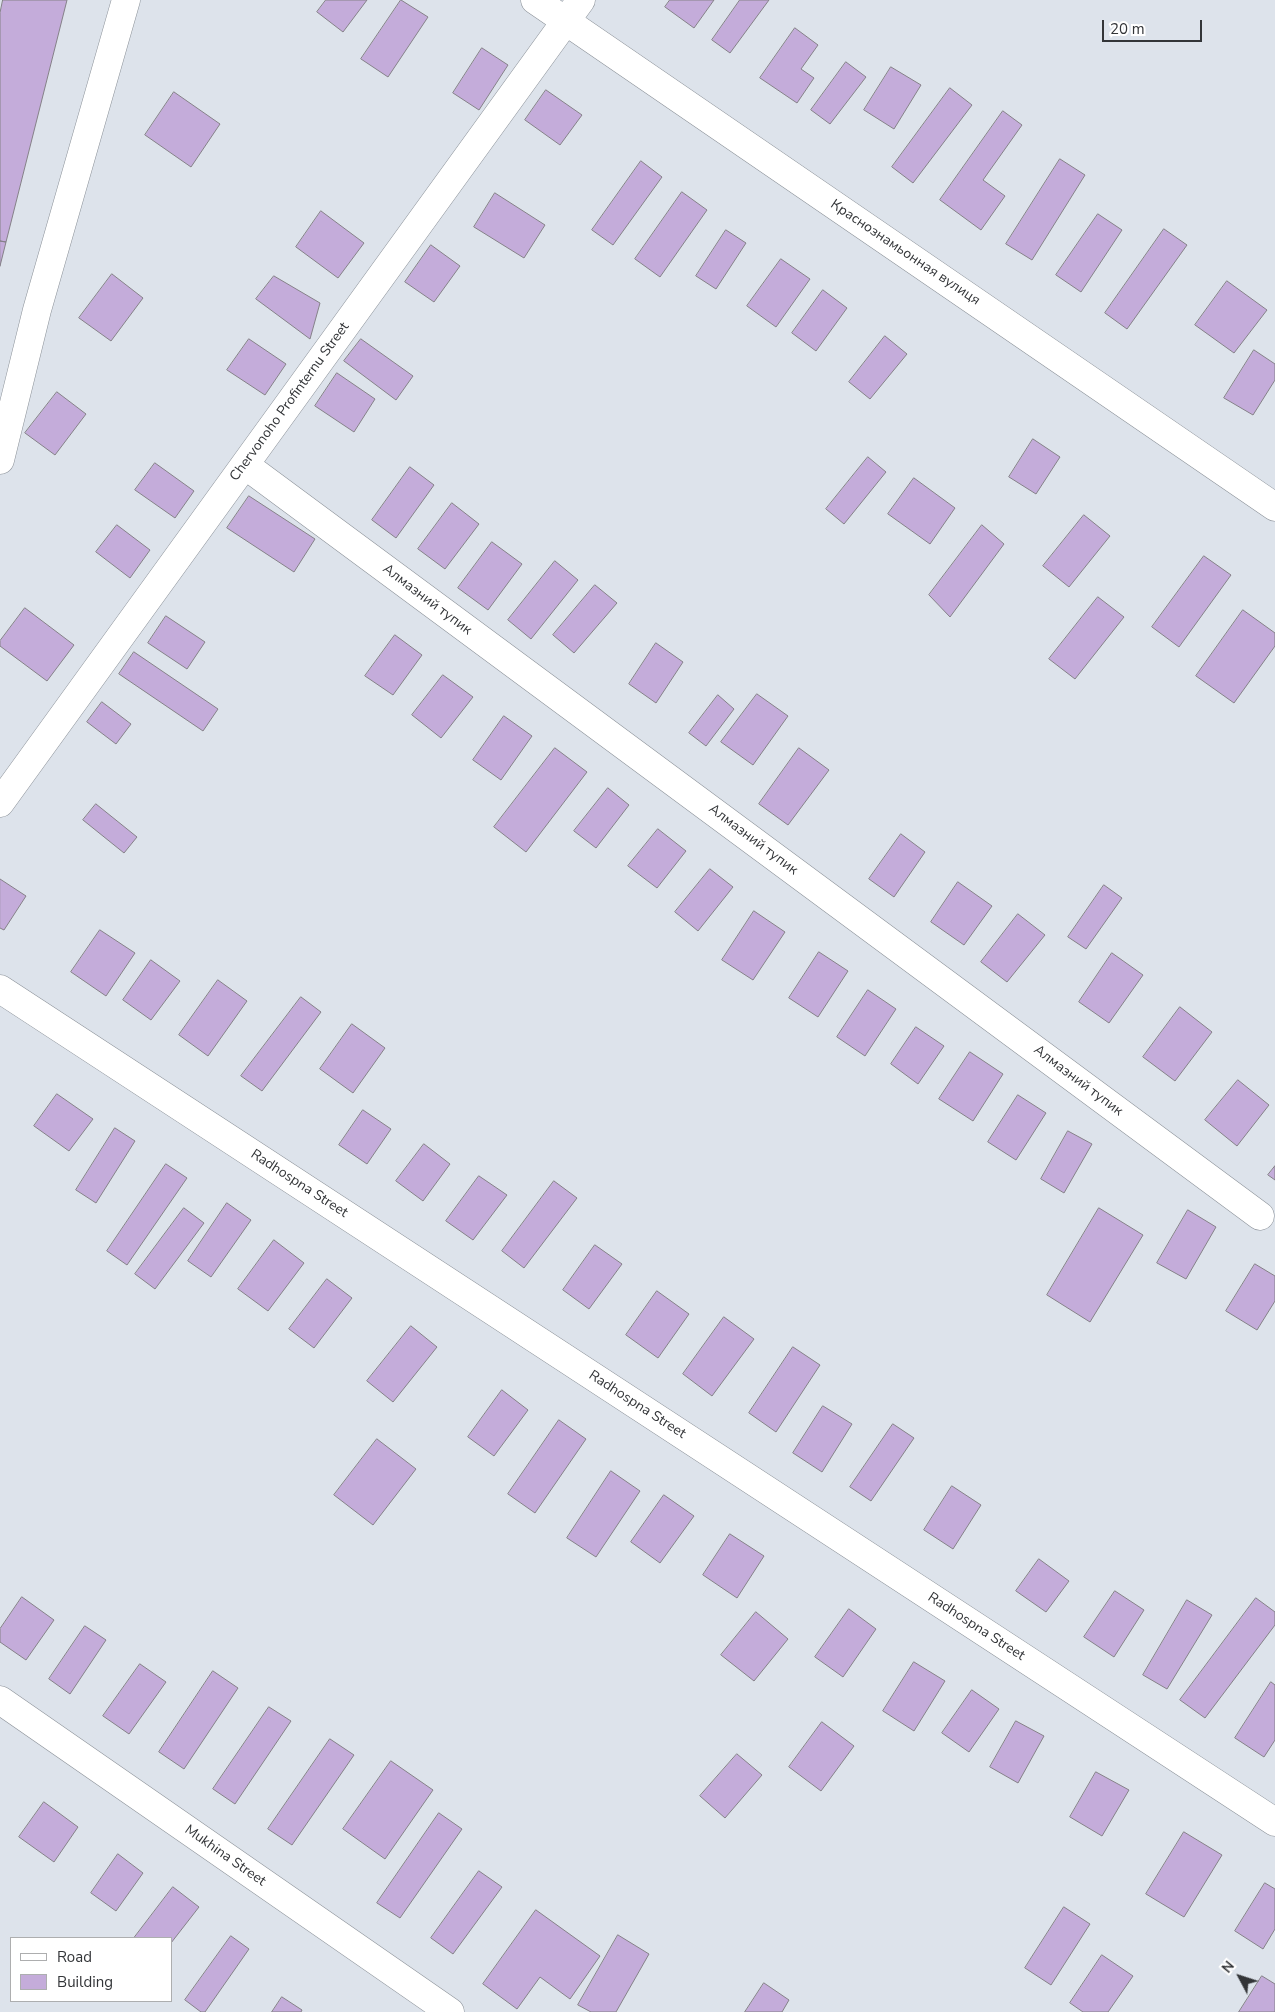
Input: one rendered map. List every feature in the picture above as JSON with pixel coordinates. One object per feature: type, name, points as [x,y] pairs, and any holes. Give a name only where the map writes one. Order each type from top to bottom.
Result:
[{"type":"street","points":[[0,460],[36,310],[126,0]]},
{"type":"street","name":"Краснознамьонная вулиця","points":[[535,0],[573,10],[1275,507]]},
{"type":"street","name":"Chervonoho Profinternu Street","points":[[0,803],[573,10]]},
{"type":"street","name":"Алмазний тупик","points":[[245,465],[1260,1216]]},
{"type":"street","name":"Radhospna Street","points":[[0,989],[1275,1822]]},
{"type":"street","name":"Mukhina Street","points":[[0,1700],[450,2012]]},
{"type":"building","points":[[3,0],[67,0],[6,242],[0,241],[0,13]]},
{"type":"building","points":[[326,0],[367,0],[343,32],[317,12]]},
{"type":"building","points":[[401,0],[428,17],[388,77],[361,59]]},
{"type":"building","points":[[670,0],[714,0],[694,28],[665,7]]},
{"type":"building","points":[[740,0],[769,0],[730,53],[712,40]]},
{"type":"building","points":[[795,28],[818,45],[801,69],[814,78],[797,103],[760,78]]},
{"type":"building","points":[[482,48],[508,65],[479,110],[453,93]]},
{"type":"building","points":[[846,62],[866,77],[830,124],[811,110]]},
{"type":"building","points":[[891,67],[921,85],[894,129],[864,110]]},
{"type":"building","points":[[950,88],[972,105],[913,183],[892,167]]},
{"type":"building","points":[[546,90],[582,115],[560,145],[525,120]]},
{"type":"building","points":[[174,92],[220,124],[191,167],[145,135]]},
{"type":"building","points":[[1003,111],[1022,125],[983,180],[1005,196],[981,230],[940,200]]},
{"type":"building","points":[[1060,159],[1085,175],[1032,260],[1006,244]]},
{"type":"building","points":[[641,161],[662,177],[613,245],[592,230]]},
{"type":"building","points":[[682,192],[707,210],[660,277],[635,259]]},
{"type":"building","points":[[495,193],[545,225],[524,258],[474,227]]},
{"type":"building","points":[[321,211],[364,243],[338,278],[296,247]]},
{"type":"building","points":[[1098,214],[1122,230],[1081,292],[1056,275]]},
{"type":"building","points":[[1164,229],[1187,245],[1127,329],[1105,313]]},
{"type":"building","points":[[726,230],[746,243],[716,289],[696,276]]},
{"type":"building","points":[[0,241],[6,242],[0,266]]},
{"type":"building","points":[[431,245],[460,266],[434,302],[405,282]]},
{"type":"building","points":[[781,259],[810,279],[776,327],[747,306]]},
{"type":"building","points":[[112,274],[143,298],[111,341],[79,318]]},
{"type":"building","points":[[274,276],[320,303],[310,339],[256,299]]},
{"type":"building","points":[[1227,281],[1267,310],[1234,353],[1195,325]]},
{"type":"building","points":[[823,290],[847,308],[816,351],[792,333]]},
{"type":"building","points":[[885,336],[907,354],[870,399],[849,382]]},
{"type":"building","points":[[249,339],[286,364],[265,395],[227,370]]},
{"type":"building","points":[[361,339],[413,376],[396,400],[344,361]]},
{"type":"building","points":[[1254,350],[1275,364],[1275,380],[1253,415],[1224,398]]},
{"type":"building","points":[[337,373],[375,399],[354,432],[315,406]]},
{"type":"building","points":[[57,392],[86,414],[55,455],[25,433]]},
{"type":"building","points":[[1033,439],[1060,457],[1036,494],[1009,477]]},
{"type":"building","points":[[868,457],[886,472],[844,524],[826,509]]},
{"type":"building","points":[[155,463],[194,491],[175,518],[135,490]]},
{"type":"building","points":[[410,467],[434,485],[396,538],[372,520]]},
{"type":"building","points":[[914,478],[955,508],[930,544],[888,514]]},
{"type":"building","points":[[249,496],[315,539],[294,572],[227,528]]},
{"type":"building","points":[[452,503],[479,524],[445,569],[418,549]]},
{"type":"building","points":[[1084,515],[1110,536],[1069,587],[1043,566]]},
{"type":"building","points":[[117,525],[150,550],[130,578],[96,552]]},
{"type":"building","points":[[982,525],[1004,544],[950,617],[929,595]]},
{"type":"building","points":[[492,542],[522,564],[488,610],[458,588]]},
{"type":"building","points":[[1204,556],[1231,575],[1179,647],[1152,627]]},
{"type":"building","points":[[555,561],[578,580],[531,639],[508,620]]},
{"type":"building","points":[[595,585],[617,603],[574,653],[553,635]]},
{"type":"building","points":[[1098,597],[1124,617],[1075,679],[1049,659]]},
{"type":"building","points":[[25,608],[74,645],[47,681],[0,646],[0,641]]},
{"type":"building","points":[[1243,610],[1275,633],[1275,646],[1234,703],[1196,676]]},
{"type":"building","points":[[166,616],[205,642],[187,669],[148,643]]},
{"type":"building","points":[[395,635],[422,655],[393,695],[365,676]]},
{"type":"building","points":[[656,643],[683,662],[656,703],[629,684]]},
{"type":"building","points":[[134,652],[218,709],[203,731],[119,674]]},
{"type":"building","points":[[443,675],[473,697],[441,738],[412,715]]},
{"type":"building","points":[[757,694],[788,716],[753,765],[721,742]]},
{"type":"building","points":[[718,695],[734,709],[706,746],[689,733]]},
{"type":"building","points":[[102,702],[131,724],[116,744],[87,722]]},
{"type":"building","points":[[504,716],[532,736],[501,780],[473,760]]},
{"type":"building","points":[[555,748],[587,772],[526,852],[494,827]]},
{"type":"building","points":[[799,748],[829,770],[788,825],[759,804]]},
{"type":"building","points":[[608,788],[629,805],[596,848],[574,831]]},
{"type":"building","points":[[96,804],[137,837],[124,853],[83,820]]},
{"type":"building","points":[[658,829],[686,851],[657,888],[628,866]]},
{"type":"building","points":[[901,834],[925,852],[894,897],[869,879]]},
{"type":"building","points":[[710,869],[733,887],[698,931],[675,912]]},
{"type":"building","points":[[0,879],[26,896],[4,930],[0,928]]},
{"type":"building","points":[[958,882],[992,906],[964,945],[931,922]]},
{"type":"building","points":[[1104,885],[1122,898],[1086,949],[1068,937]]},
{"type":"building","points":[[754,911],[785,932],[753,980],[722,960]]},
{"type":"building","points":[[1018,914],[1045,935],[1007,982],[981,962]]},
{"type":"building","points":[[100,930],[135,953],[106,996],[71,972]]},
{"type":"building","points":[[819,952],[848,971],[818,1017],[789,998]]},
{"type":"building","points":[[1112,953],[1143,975],[1109,1023],[1079,1002]]},
{"type":"building","points":[[151,960],[180,981],[151,1020],[123,1000]]},
{"type":"building","points":[[218,980],[247,1001],[208,1056],[179,1035]]},
{"type":"building","points":[[868,990],[896,1009],[865,1056],[837,1037]]},
{"type":"building","points":[[301,997],[321,1012],[262,1091],[241,1076]]},
{"type":"building","points":[[1180,1007],[1212,1032],[1175,1081],[1143,1057]]},
{"type":"building","points":[[352,1024],[385,1048],[353,1093],[320,1069]]},
{"type":"building","points":[[916,1027],[944,1046],[918,1084],[891,1064]]},
{"type":"building","points":[[970,1052],[1003,1074],[973,1121],[939,1099]]},
{"type":"building","points":[[1238,1080],[1269,1105],[1237,1146],[1205,1120]]},
{"type":"building","points":[[57,1094],[93,1119],[69,1151],[34,1126]]},
{"type":"building","points":[[1018,1095],[1046,1113],[1016,1160],[988,1142]]},
{"type":"building","points":[[363,1110],[391,1129],[367,1164],[339,1145]]},
{"type":"building","points":[[115,1128],[135,1141],[96,1203],[76,1190]]},
{"type":"building","points":[[1068,1131],[1092,1144],[1064,1193],[1041,1179]]},
{"type":"building","points":[[424,1144],[450,1164],[423,1201],[396,1181]]},
{"type":"building","points":[[166,1164],[187,1178],[127,1265],[107,1251]]},
{"type":"building","points":[[1275,1166],[1275,1180],[1268,1175]]},
{"type":"building","points":[[479,1176],[507,1195],[473,1240],[446,1221]]},
{"type":"building","points":[[554,1181],[577,1198],[524,1268],[502,1251]]},
{"type":"building","points":[[227,1203],[251,1220],[211,1277],[188,1261]]},
{"type":"building","points":[[184,1208],[204,1223],[155,1289],[135,1274]]},
{"type":"building","points":[[1099,1208],[1143,1235],[1090,1322],[1047,1295]]},
{"type":"building","points":[[1188,1210],[1216,1227],[1186,1279],[1157,1263]]},
{"type":"building","points":[[274,1240],[304,1263],[268,1311],[238,1289]]},
{"type":"building","points":[[595,1245],[622,1264],[589,1309],[563,1290]]},
{"type":"building","points":[[1255,1264],[1275,1276],[1275,1301],[1257,1330],[1226,1311]]},
{"type":"building","points":[[327,1279],[352,1298],[314,1348],[289,1329]]},
{"type":"building","points":[[657,1291],[689,1314],[658,1358],[626,1335]]},
{"type":"building","points":[[724,1317],[754,1339],[712,1396],[683,1374]]},
{"type":"building","points":[[411,1326],[437,1347],[393,1402],[367,1381]]},
{"type":"building","points":[[793,1347],[820,1365],[776,1432],[749,1413]]},
{"type":"building","points":[[502,1390],[528,1410],[494,1456],[468,1437]]},
{"type":"building","points":[[823,1406],[852,1424],[822,1472],[793,1453]]},
{"type":"building","points":[[559,1420],[586,1439],[535,1513],[508,1494]]},
{"type":"building","points":[[893,1424],[914,1438],[871,1501],[850,1487]]},
{"type":"building","points":[[377,1439],[416,1469],[373,1525],[334,1495]]},
{"type":"building","points":[[611,1471],[640,1491],[596,1557],[567,1538]]},
{"type":"building","points":[[952,1486],[981,1505],[953,1549],[924,1530]]},
{"type":"building","points":[[664,1495],[694,1516],[660,1563],[631,1542]]},
{"type":"building","points":[[730,1534],[764,1556],[737,1598],[703,1575]]},
{"type":"building","points":[[1039,1559],[1069,1581],[1046,1612],[1016,1591]]},
{"type":"building","points":[[1115,1591],[1144,1610],[1114,1657],[1084,1637]]},
{"type":"building","points":[[22,1597],[54,1620],[26,1660],[0,1642],[0,1629]]},
{"type":"building","points":[[1256,1598],[1275,1612],[1275,1625],[1205,1718],[1180,1700]]},
{"type":"building","points":[[1187,1600],[1212,1615],[1167,1689],[1143,1675]]},
{"type":"building","points":[[849,1609],[876,1629],[843,1677],[815,1657]]},
{"type":"building","points":[[756,1612],[788,1639],[754,1681],[721,1655]]},
{"type":"building","points":[[85,1626],[106,1640],[70,1694],[49,1679]]},
{"type":"building","points":[[914,1662],[945,1681],[914,1731],[883,1711]]},
{"type":"building","points":[[140,1664],[166,1682],[129,1734],[103,1716]]},
{"type":"building","points":[[213,1671],[238,1688],[184,1769],[159,1752]]},
{"type":"building","points":[[1271,1682],[1275,1685],[1275,1740],[1264,1757],[1235,1738]]},
{"type":"building","points":[[972,1690],[999,1709],[969,1752],[942,1733]]},
{"type":"building","points":[[269,1707],[291,1721],[235,1804],[213,1789]]},
{"type":"building","points":[[1016,1721],[1044,1736],[1018,1783],[990,1767]]},
{"type":"building","points":[[822,1722],[854,1746],[821,1791],[789,1767]]},
{"type":"building","points":[[330,1739],[354,1755],[292,1845],[268,1829]]},
{"type":"building","points":[[737,1754],[762,1775],[725,1818],[700,1796]]},
{"type":"building","points":[[391,1761],[433,1790],[385,1859],[343,1829]]},
{"type":"building","points":[[1096,1772],[1129,1790],[1102,1836],[1070,1817]]},
{"type":"building","points":[[44,1802],[78,1827],[54,1862],[19,1837]]},
{"type":"building","points":[[439,1813],[462,1829],[400,1918],[377,1903]]},
{"type":"building","points":[[1184,1832],[1222,1855],[1184,1917],[1146,1894]]},
{"type":"building","points":[[118,1854],[143,1873],[116,1911],[91,1893]]},
{"type":"building","points":[[479,1871],[502,1887],[453,1954],[431,1938]]},
{"type":"building","points":[[1265,1883],[1275,1889],[1275,1929],[1263,1949],[1235,1931]]},
{"type":"building","points":[[173,1887],[199,1907],[172,1942],[172,1937],[135,1937]]},
{"type":"building","points":[[1064,1907],[1090,1924],[1051,1985],[1025,1968]]},
{"type":"building","points":[[536,1910],[600,1956],[570,1999],[540,1977],[517,2009],[483,1984]]},
{"type":"building","points":[[618,1935],[649,1954],[616,2012],[591,2012],[578,2005]]},
{"type":"building","points":[[231,1936],[249,1949],[205,2012],[201,2012],[185,2000]]},
{"type":"building","points":[[1102,1955],[1133,1976],[1108,2012],[1083,2012],[1070,2003]]},
{"type":"building","points":[[1262,1976],[1275,1984],[1275,2012],[1239,2012]]},
{"type":"building","points":[[764,1983],[789,2000],[782,2012],[745,2012]]},
{"type":"building","points":[[282,1997],[302,2010],[301,2012],[272,2012]]}]
